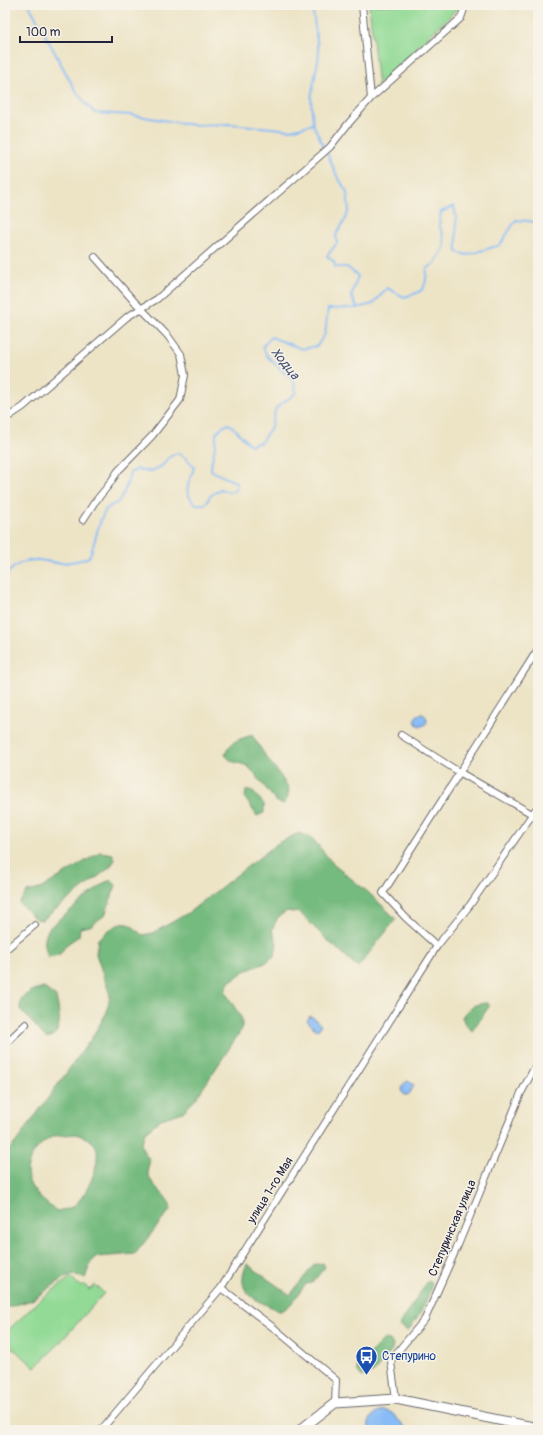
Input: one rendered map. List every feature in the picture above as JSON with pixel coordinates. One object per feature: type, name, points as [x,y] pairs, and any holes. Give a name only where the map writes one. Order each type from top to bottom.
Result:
[{"type":"street","points":[[362,5],[371,98]]},
{"type":"street","points":[[5,419],[24,407],[127,317],[157,299],[330,147],[371,98],[461,18],[464,9],[463,5]]},
{"type":"street","points":[[83,520],[118,470],[152,436],[180,400],[184,376],[181,354],[168,336],[95,257]]},
{"type":"street","points":[[437,946],[405,917],[383,893],[538,650]]},
{"type":"street","points":[[401,735],[460,772],[532,814]]},
{"type":"street","name":"улица 1-го Мая","points":[[101,1430],[221,1288],[437,946],[470,905],[538,806]]},
{"type":"street","points":[[5,950],[35,925]]},
{"type":"street","points":[[5,1044],[26,1024]]},
{"type":"street","name":"Степуринская улица","points":[[396,1399],[391,1362],[393,1357],[425,1319],[458,1245],[518,1100],[538,1061]]},
{"type":"street","points":[[221,1288],[274,1328],[336,1380],[335,1403]]},
{"type":"street","points":[[300,1430],[335,1403],[396,1399],[538,1428]]},
{"type":"green space","points":[[369,5],[456,5],[456,10],[378,86]]},
{"type":"green space","points":[[252,735],[289,790],[287,799],[283,804],[277,802],[248,766],[231,761],[225,755],[232,743]]},
{"type":"green space","points":[[246,790],[253,792],[264,804],[264,813],[257,816],[245,798]]},
{"type":"green space","points":[[299,833],[312,838],[334,865],[369,893],[396,919],[358,967],[328,941],[300,913],[287,911],[278,917],[272,930],[277,943],[275,955],[265,963],[245,971],[229,982],[225,992],[242,1019],[242,1029],[195,1100],[183,1112],[161,1119],[145,1132],[141,1145],[145,1154],[150,1160],[148,1173],[152,1183],[167,1199],[171,1209],[135,1254],[97,1257],[91,1262],[85,1278],[72,1274],[32,1300],[5,1308],[5,1155],[91,1039],[107,1012],[110,995],[96,954],[98,939],[114,927],[123,924],[132,926],[142,935],[153,933],[188,913],[278,843]],"holes":[[[76,1134],[85,1137],[95,1144],[97,1154],[95,1171],[92,1180],[77,1202],[70,1208],[57,1211],[35,1192],[28,1177],[27,1169],[35,1151],[44,1142],[54,1136]]]},
{"type":"green space","points":[[100,852],[113,854],[115,860],[109,868],[42,920],[35,919],[19,903],[27,892],[40,889]]},
{"type":"green space","points":[[111,880],[116,885],[105,915],[90,926],[80,928],[79,936],[67,944],[59,955],[48,957],[45,942],[49,928],[104,883]]},
{"type":"green space","points":[[44,988],[56,997],[59,1015],[59,1022],[56,1032],[52,1036],[46,1038],[20,1009],[21,1000],[30,991]]},
{"type":"green space","points":[[487,1003],[490,1005],[472,1031],[465,1024],[462,1017],[467,1010],[473,1006]]},
{"type":"green space","points":[[323,1263],[325,1267],[312,1283],[306,1284],[290,1305],[281,1311],[255,1299],[246,1291],[244,1285],[244,1272],[247,1264],[290,1295],[314,1265]]},
{"type":"green space","points":[[71,1277],[81,1287],[84,1284],[89,1290],[95,1285],[104,1293],[56,1347],[35,1367],[5,1342],[5,1333],[41,1299]]},
{"type":"green space","points":[[428,1281],[432,1283],[426,1302],[408,1331],[400,1326],[400,1323]]},
{"type":"green space","points":[[384,1339],[390,1340],[393,1345],[392,1350],[374,1372],[362,1377],[358,1372],[357,1366]]},
{"type":"water","points":[[419,714],[423,714],[427,720],[423,726],[419,726],[415,722],[415,718]]},
{"type":"water","points":[[310,1016],[321,1025],[319,1029],[316,1030],[307,1021]]},
{"type":"water","points":[[408,1081],[414,1085],[410,1093],[404,1095],[402,1087]]},
{"type":"water","points":[[384,1410],[392,1413],[408,1430],[369,1430],[369,1423],[372,1417]]},
{"type":"waterway","points":[[29,5],[74,88],[85,103],[95,113],[132,115],[193,125],[231,124],[291,130],[313,124]]},
{"type":"waterway","points":[[312,5],[319,55],[311,98],[313,124],[324,147]]},
{"type":"waterway","points":[[327,153],[337,176],[347,192],[349,210],[336,235],[337,243],[327,256],[334,262],[335,267],[347,267],[358,276],[351,296],[357,307]]},
{"type":"waterway","name":"Ходца","points":[[5,576],[14,567],[23,562],[40,560],[63,563],[74,562],[89,557],[102,516],[106,509],[118,502],[122,496],[130,473],[138,469],[149,472],[162,466],[168,458],[177,453],[187,459],[194,467],[187,490],[195,504],[206,504],[210,496],[220,489],[229,492],[236,490],[237,483],[211,470],[216,443],[216,433],[222,427],[229,424],[251,445],[261,442],[271,427],[276,408],[296,393],[294,382],[268,357],[262,347],[271,337],[302,349],[317,346],[325,334],[328,309],[357,308],[373,304],[387,288],[404,297],[423,289],[426,282],[427,269],[435,263],[445,246],[443,234],[439,225],[441,212],[454,206],[456,218],[457,252],[467,255],[500,245],[516,220],[538,222]]},
{"type":"place","name":"Степурино","points":[[367,1376]]}]
